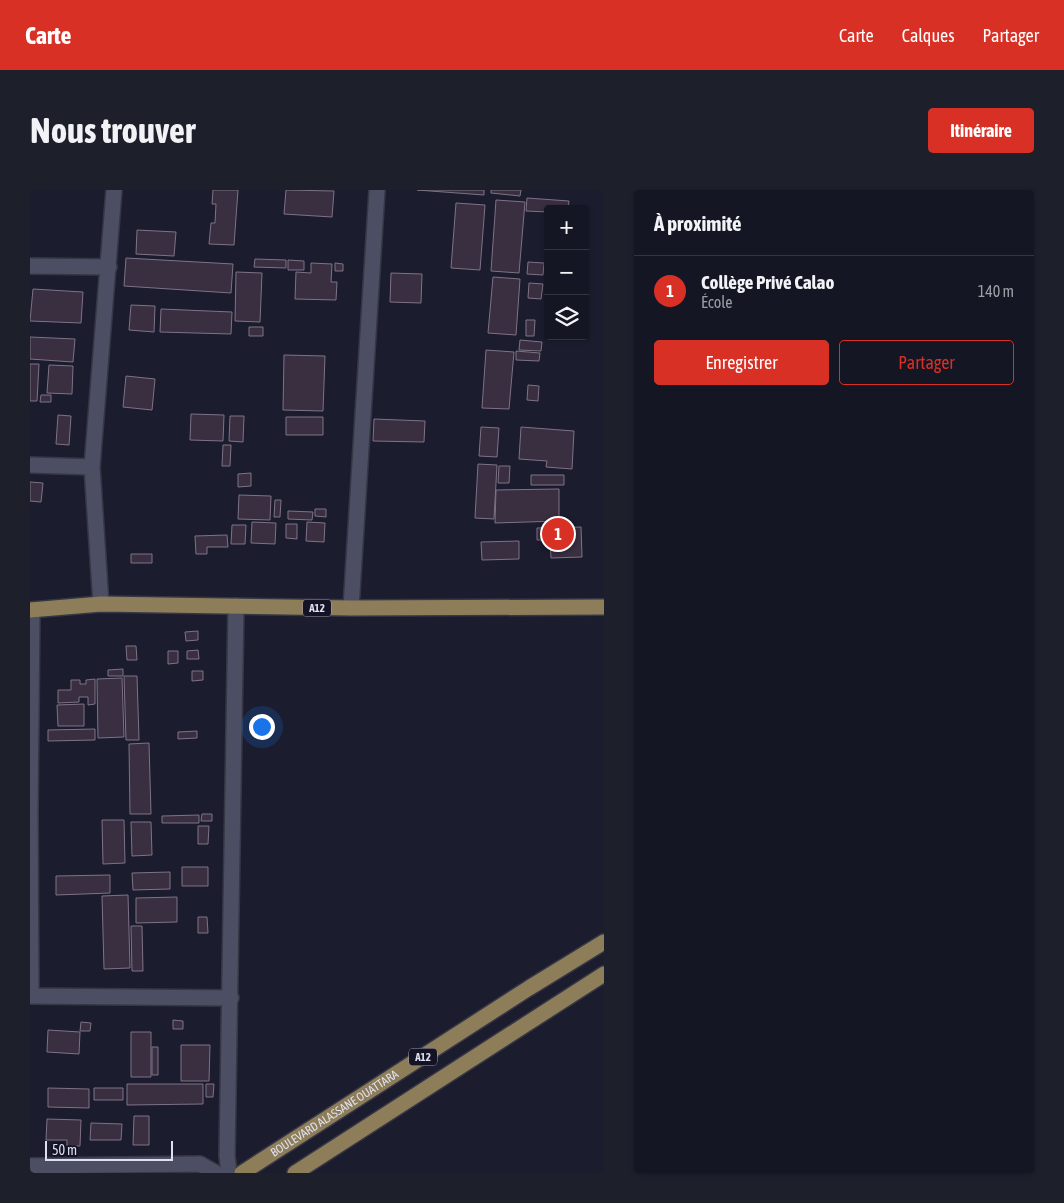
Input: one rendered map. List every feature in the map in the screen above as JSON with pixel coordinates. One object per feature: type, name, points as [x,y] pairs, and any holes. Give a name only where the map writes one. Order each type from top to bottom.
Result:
[{"type":"main road","name":"A12","points":[[31,610],[101,604],[351,608],[604,606]]},
{"type":"main road","name":"BOULEVARD ALASSANE OUATTARA","points":[[242,1173],[528,988],[604,942]]},
{"type":"main road","name":"A12","points":[[295,1173],[604,974]]},
{"type":"street","points":[[101,604],[92,467],[114,190]]},
{"type":"street","points":[[351,608],[376,190]]},
{"type":"street","points":[[30,266],[109,267]]},
{"type":"street","points":[[30,465],[92,467]]},
{"type":"street","points":[[229,1173],[227,1156],[236,606]]},
{"type":"street","points":[[31,610],[31,996],[231,998]]},
{"type":"street","points":[[30,1166],[200,1164],[216,1173]]},
{"type":"building","points":[[213,190],[238,190],[234,245],[209,244],[211,223],[215,223],[216,204],[212,204]]},
{"type":"building","points":[[286,190],[334,191],[332,217],[284,214]]},
{"type":"building","points":[[417,190],[484,190],[484,195]]},
{"type":"building","points":[[491,190],[521,190],[520,196],[491,193]]},
{"type":"building","points":[[527,198],[569,201],[568,205],[544,205],[544,212],[526,211]]},
{"type":"building","points":[[496,200],[525,202],[519,273],[491,271]]},
{"type":"building","points":[[456,203],[485,205],[480,270],[451,268]]},
{"type":"building","points":[[137,230],[176,232],[174,256],[136,254]]},
{"type":"building","points":[[126,258],[233,264],[231,293],[124,286]]},
{"type":"building","points":[[255,259],[286,260],[286,268],[254,267]]},
{"type":"building","points":[[288,260],[304,261],[304,270],[288,270]]},
{"type":"building","points":[[528,262],[544,263],[543,275],[527,274]]},
{"type":"building","points":[[311,263],[332,264],[331,282],[337,282],[336,300],[295,299],[296,272],[311,273]]},
{"type":"building","points":[[335,263],[343,264],[343,271],[335,271]]},
{"type":"building","points":[[236,272],[262,273],[260,322],[235,321]]},
{"type":"building","points":[[391,273],[422,274],[421,303],[390,302]]},
{"type":"building","points":[[493,277],[520,279],[516,335],[488,333]]},
{"type":"building","points":[[529,283],[543,284],[541,299],[528,298]]},
{"type":"building","points":[[33,289],[83,292],[81,323],[30,321]]},
{"type":"building","points":[[131,305],[155,306],[154,332],[129,330]]},
{"type":"building","points":[[161,309],[232,312],[231,334],[160,332]]},
{"type":"building","points":[[526,320],[535,320],[534,336],[526,336]]},
{"type":"building","points":[[249,327],[263,327],[263,336],[249,336]]},
{"type":"building","points":[[30,337],[75,339],[73,362],[30,359]]},
{"type":"building","points":[[520,340],[542,342],[541,351],[519,350]]},
{"type":"building","points":[[486,350],[514,352],[509,409],[482,408]]},
{"type":"building","points":[[516,351],[540,353],[539,361],[516,360]]},
{"type":"building","points":[[284,355],[325,356],[323,411],[283,410]]},
{"type":"building","points":[[30,364],[39,364],[37,401],[30,401]]},
{"type":"building","points":[[49,365],[73,366],[72,394],[47,393]]},
{"type":"building","points":[[126,376],[155,379],[152,410],[123,407]]},
{"type":"building","points":[[528,385],[539,386],[538,401],[527,400]]},
{"type":"building","points":[[41,395],[51,395],[51,402],[40,402]]},
{"type":"building","points":[[191,414],[224,415],[223,441],[190,440]]},
{"type":"building","points":[[58,415],[71,416],[69,445],[56,444]]},
{"type":"building","points":[[230,416],[244,416],[243,442],[229,441]]},
{"type":"building","points":[[286,417],[323,417],[323,435],[286,435]]},
{"type":"building","points":[[374,419],[425,421],[424,442],[373,441]]},
{"type":"building","points":[[481,427],[499,428],[497,457],[479,456]]},
{"type":"building","points":[[521,427],[574,431],[572,469],[546,467],[547,461],[519,459]]},
{"type":"building","points":[[223,445],[231,445],[230,466],[222,466]]},
{"type":"building","points":[[478,464],[497,465],[494,519],[475,518]]},
{"type":"building","points":[[499,466],[510,466],[509,483],[498,483]]},
{"type":"building","points":[[251,473],[251,486],[238,487],[238,474]]},
{"type":"building","points":[[531,475],[564,475],[564,485],[531,485]]},
{"type":"building","points":[[30,482],[43,483],[41,502],[30,501]]},
{"type":"building","points":[[559,489],[559,521],[495,523],[496,490]]},
{"type":"building","points":[[239,495],[271,496],[270,520],[238,519]]},
{"type":"building","points":[[275,500],[281,500],[280,517],[274,517]]},
{"type":"building","points":[[315,509],[326,509],[326,517],[315,516]]},
{"type":"building","points":[[288,511],[313,512],[312,520],[288,519]]},
{"type":"building","points":[[252,522],[276,523],[275,544],[251,543]]},
{"type":"building","points":[[307,522],[325,523],[324,542],[306,541]]},
{"type":"building","points":[[286,524],[297,524],[297,539],[286,538]]},
{"type":"building","points":[[232,525],[246,525],[245,544],[231,544]]},
{"type":"building","points":[[581,527],[582,557],[551,558],[550,540],[537,540],[537,528]]},
{"type":"building","points":[[227,535],[228,547],[207,547],[207,554],[196,554],[195,536]]},
{"type":"building","points":[[519,541],[519,559],[482,560],[481,542]]},
{"type":"building","points":[[131,554],[152,554],[152,563],[131,563]]},
{"type":"building","points":[[198,631],[198,640],[186,641],[185,632]]},
{"type":"building","points":[[126,646],[136,646],[137,660],[127,660]]},
{"type":"building","points":[[198,650],[199,659],[187,659],[187,651]]},
{"type":"building","points":[[168,651],[178,651],[178,663],[168,664]]},
{"type":"building","points":[[123,669],[123,676],[108,676],[108,670]]},
{"type":"building","points":[[192,671],[203,671],[203,680],[192,681]]},
{"type":"building","points":[[124,676],[137,676],[139,740],[126,740]]},
{"type":"building","points":[[122,678],[124,737],[98,738],[97,679]]},
{"type":"building","points":[[95,679],[95,704],[88,705],[88,697],[79,697],[79,702],[58,703],[58,690],[71,690],[71,680],[80,680],[80,684],[86,684],[86,680]]},
{"type":"building","points":[[84,704],[84,726],[58,726],[57,705]]},
{"type":"building","points":[[95,729],[95,740],[48,741],[48,730]]},
{"type":"building","points":[[197,731],[197,738],[178,739],[178,732]]},
{"type":"building","points":[[149,743],[151,814],[130,814],[129,744]]},
{"type":"building","points":[[202,814],[212,814],[212,821],[201,821]]},
{"type":"building","points":[[199,815],[199,823],[162,823],[162,816]]},
{"type":"building","points":[[102,820],[124,820],[125,863],[103,864]]},
{"type":"building","points":[[131,822],[151,822],[152,855],[132,856]]},
{"type":"building","points":[[198,826],[209,826],[208,844],[198,844]]},
{"type":"building","points":[[182,867],[208,867],[208,886],[182,886]]},
{"type":"building","points":[[170,872],[170,889],[133,890],[132,873]]},
{"type":"building","points":[[110,875],[110,893],[56,895],[56,876]]},
{"type":"building","points":[[128,895],[130,968],[104,969],[102,896]]},
{"type":"building","points":[[177,897],[177,922],[136,923],[136,898]]},
{"type":"building","points":[[198,917],[207,917],[208,933],[198,933]]},
{"type":"building","points":[[131,926],[142,926],[143,971],[132,971]]},
{"type":"building","points":[[173,1020],[183,1021],[183,1029],[173,1029]]},
{"type":"building","points":[[81,1022],[91,1023],[90,1031],[80,1031]]},
{"type":"building","points":[[48,1030],[80,1032],[79,1054],[47,1052]]},
{"type":"building","points":[[131,1032],[151,1032],[151,1077],[131,1077]]},
{"type":"building","points":[[181,1045],[210,1045],[209,1081],[181,1081]]},
{"type":"building","points":[[152,1047],[158,1047],[158,1075],[152,1075]]},
{"type":"building","points":[[127,1084],[203,1084],[203,1104],[127,1105]]},
{"type":"building","points":[[206,1084],[214,1084],[213,1097],[206,1097]]},
{"type":"building","points":[[48,1088],[89,1089],[89,1108],[48,1107]]},
{"type":"building","points":[[94,1088],[123,1088],[123,1100],[94,1100]]},
{"type":"building","points":[[134,1116],[149,1116],[149,1145],[133,1145]]},
{"type":"building","points":[[47,1119],[81,1120],[80,1146],[67,1146],[67,1140],[46,1140]]},
{"type":"building","points":[[91,1123],[122,1124],[121,1140],[90,1140]]},
{"type":"place","name":"Collège Privé Calao","points":[[558,534]]}]
